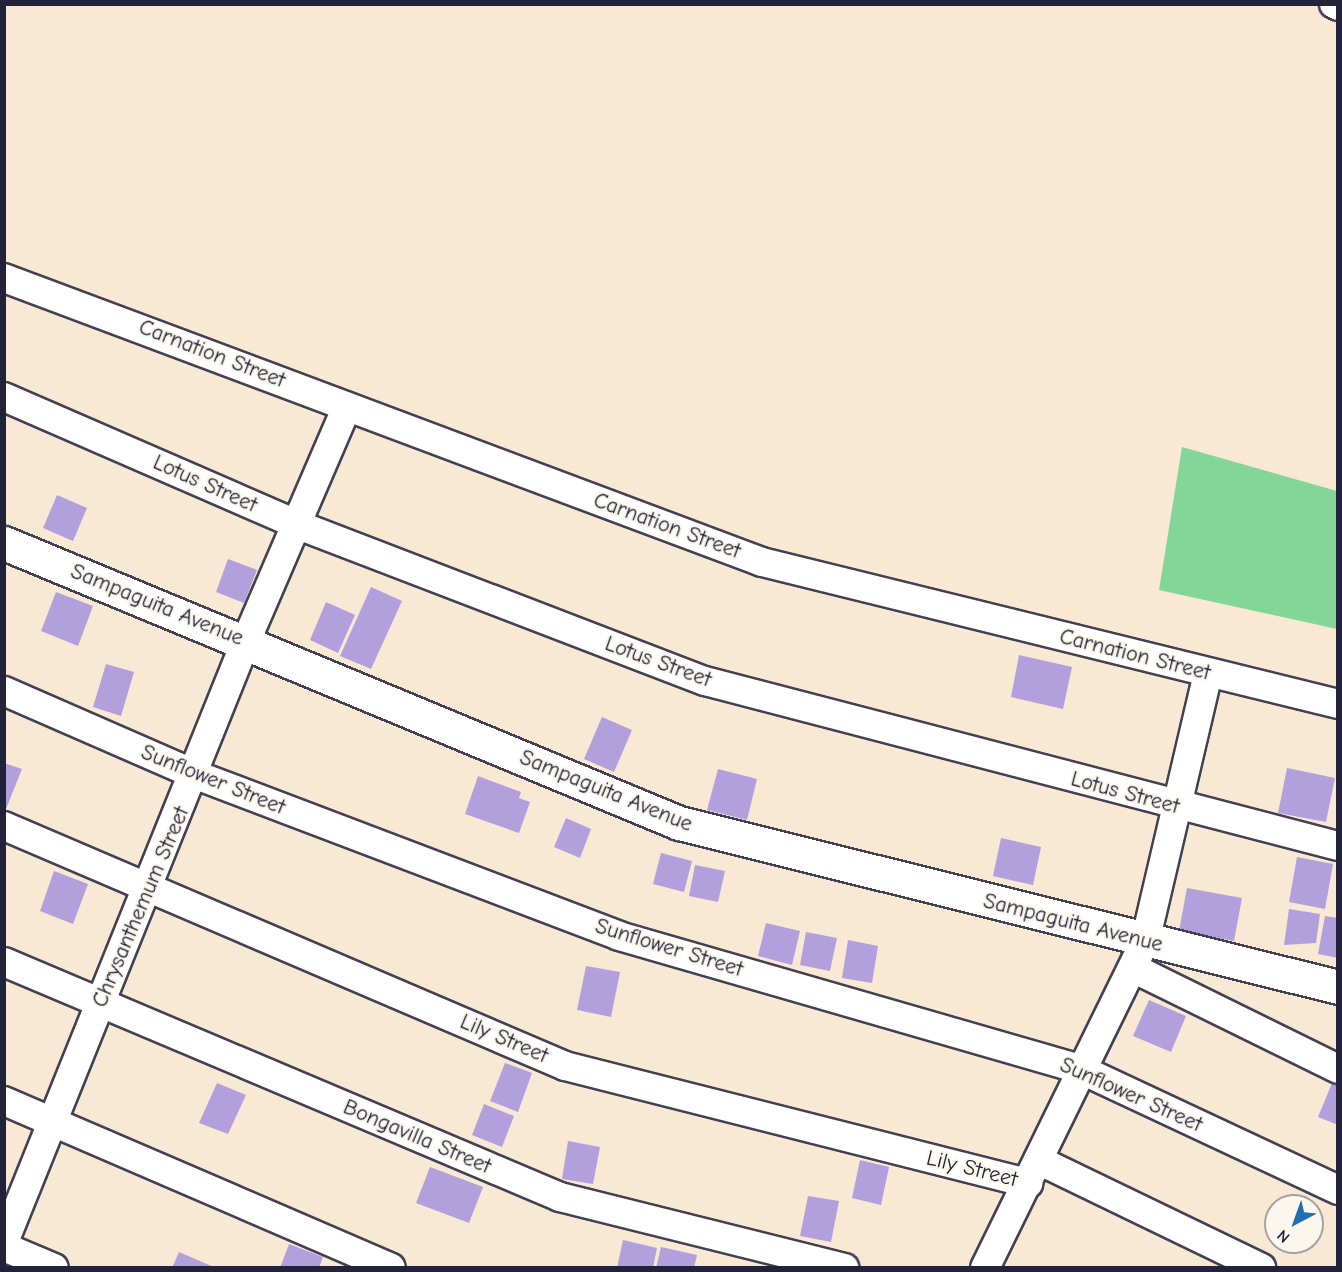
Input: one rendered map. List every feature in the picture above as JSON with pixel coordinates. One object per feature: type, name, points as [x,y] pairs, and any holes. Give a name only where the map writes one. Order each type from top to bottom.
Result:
[{"type":"main road","name":"Sampaguita Avenue","points":[[4,543],[246,640],[679,823],[1140,955],[1338,987]]},
{"type":"street","name":"Carnation Street","points":[[11,278],[762,562],[1338,704]]},
{"type":"street","name":"Lotus Street","points":[[4,397],[298,525],[705,681],[1177,807],[1338,846]]},
{"type":"street","name":"Chrysanthemum Street","points":[[4,1242],[51,1122],[196,775],[246,640],[298,525],[346,406]]},
{"type":"street","points":[[985,1268],[1140,955],[1208,673]]},
{"type":"street","name":"Sunflower Street","points":[[4,691],[196,775],[619,936],[1082,1070],[1338,1190]]},
{"type":"street","name":"Lily Street","points":[[4,826],[151,886],[565,1066],[1033,1172],[1261,1268]]},
{"type":"street","points":[[1140,955],[1338,1069]]},
{"type":"street","name":"Bongavilla Street","points":[[4,962],[100,1005],[560,1197],[844,1268]]},
{"type":"street","points":[[4,1101],[391,1268]]},
{"type":"street","points":[[4,1247],[54,1268]]},
{"type":"green space","points":[[1182,447],[1337,491],[1337,629],[1159,590]]},
{"type":"building","points":[[57,495],[87,508],[73,541],[43,528]]},
{"type":"building","points":[[228,559],[257,570],[244,603],[216,592]]},
{"type":"building","points":[[371,587],[402,601],[371,669],[340,656]]},
{"type":"building","points":[[56,592],[93,606],[78,646],[41,631]]},
{"type":"building","points":[[326,602],[355,615],[338,653],[310,640]]},
{"type":"building","points":[[1019,655],[1072,667],[1063,709],[1011,697]]},
{"type":"building","points":[[106,664],[134,672],[121,716],[93,707]]},
{"type":"building","points":[[602,717],[632,730],[614,772],[584,759]]},
{"type":"building","points":[[4,763],[22,769],[6,809],[4,808]]},
{"type":"building","points":[[1287,768],[1335,778],[1326,822],[1278,813]]},
{"type":"building","points":[[718,769],[757,779],[747,820],[707,810]]},
{"type":"building","points":[[478,776],[521,792],[519,798],[530,802],[519,833],[465,814]]},
{"type":"building","points":[[566,818],[591,829],[580,858],[554,847]]},
{"type":"building","points":[[1001,838],[1041,847],[1033,885],[993,876]]},
{"type":"building","points":[[661,853],[692,861],[684,892],[653,884]]},
{"type":"building","points":[[1297,857],[1333,864],[1325,909],[1289,902]]},
{"type":"building","points":[[695,865],[725,871],[718,902],[689,896]]},
{"type":"building","points":[[54,871],[88,884],[73,924],[40,911]]},
{"type":"building","points":[[1187,888],[1242,898],[1234,941],[1179,931]]},
{"type":"building","points":[[1289,909],[1320,914],[1316,943],[1284,945]]},
{"type":"building","points":[[1325,916],[1338,918],[1338,958],[1318,954]]},
{"type":"building","points":[[766,923],[800,931],[792,965],[758,956]]},
{"type":"building","points":[[806,932],[837,938],[830,971],[800,965]]},
{"type":"building","points":[[848,940],[878,946],[872,983],[842,978]]},
{"type":"building","points":[[586,966],[620,972],[611,1017],[577,1010]]},
{"type":"building","points":[[1149,1000],[1186,1016],[1171,1052],[1133,1036]]},
{"type":"building","points":[[505,1063],[532,1073],[518,1112],[490,1101]]},
{"type":"building","points":[[217,1083],[246,1095],[228,1134],[199,1123]]},
{"type":"building","points":[[1332,1083],[1338,1085],[1338,1125],[1318,1117]]},
{"type":"building","points":[[484,1104],[514,1116],[502,1147],[472,1135]]},
{"type":"building","points":[[568,1141],[600,1147],[593,1184],[562,1179]]},
{"type":"building","points":[[860,1160],[889,1167],[881,1205],[852,1198]]},
{"type":"building","points":[[430,1167],[483,1187],[469,1223],[416,1203]]},
{"type":"building","points":[[808,1196],[839,1201],[831,1242],[800,1236]]},
{"type":"building","points":[[623,1240],[657,1248],[653,1268],[617,1268]]},
{"type":"building","points":[[289,1244],[323,1257],[319,1268],[280,1268]]},
{"type":"building","points":[[661,1247],[697,1255],[694,1268],[656,1268]]},
{"type":"building","points":[[179,1252],[216,1268],[172,1268]]}]
